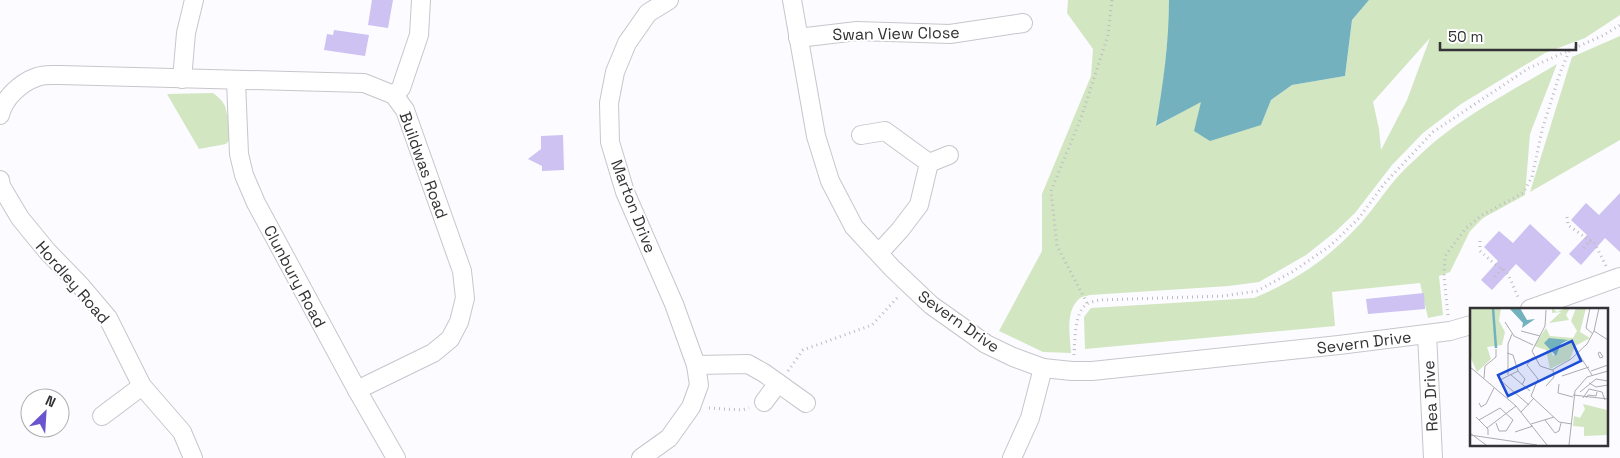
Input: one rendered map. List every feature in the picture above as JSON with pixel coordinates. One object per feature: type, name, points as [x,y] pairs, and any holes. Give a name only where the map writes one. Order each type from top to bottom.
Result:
[{"type":"street","points":[[1,108],[18,87],[38,76],[60,74],[182,79],[186,32],[194,0]]},
{"type":"street","points":[[394,95],[400,88],[419,35],[421,0]]},
{"type":"street","name":"Marton Drive","points":[[641,458],[669,438],[691,407],[699,386],[696,365],[674,304],[625,192],[610,142],[610,103],[615,72],[627,43],[648,13],[669,0]]},
{"type":"street","name":"Severn Drive","points":[[792,0],[816,136],[830,181],[854,227],[931,305],[986,344],[1013,357],[1043,368],[1092,371],[1427,334],[1450,331],[1470,325]]},
{"type":"street","name":"Swan View Close","points":[[798,38],[857,31],[950,34],[1023,23]]},
{"type":"street","name":"Buildwas Road","points":[[182,79],[364,84],[394,95],[406,110],[462,271],[465,298],[459,322],[450,339],[433,353],[357,390]]},
{"type":"street","name":"Clunbury Road","points":[[236,80],[239,154],[244,175],[256,203],[396,458]]},
{"type":"street","points":[[861,135],[885,130],[929,163]]},
{"type":"street","points":[[929,163],[949,155]]},
{"type":"street","points":[[879,254],[919,204],[929,163]]},
{"type":"street","name":"Hordley Road","points":[[0,180],[20,218],[47,252],[80,285],[108,318],[142,386],[182,432],[193,458]]},
{"type":"street","points":[[1525,305],[1616,278]]},
{"type":"street","name":"Rea Drive","points":[[1427,334],[1433,458]]},
{"type":"street","points":[[696,365],[748,364],[806,402]]},
{"type":"street","points":[[1012,458],[1030,418],[1043,368]]},
{"type":"street","points":[[764,402],[778,383]]},
{"type":"street","points":[[102,416],[142,386]]},
{"type":"path","points":[[1087,304],[1057,246],[1051,191],[1081,118],[1108,35],[1112,0]]},
{"type":"path","points":[[1072,371],[1078,319],[1081,310],[1087,304],[1099,300],[1223,296],[1257,290],[1292,272],[1330,246],[1359,218],[1384,184],[1433,132],[1530,68],[1571,48],[1602,36],[1620,25]]},
{"type":"path","points":[[1450,331],[1444,276],[1445,256],[1466,228],[1482,215],[1523,193],[1532,177],[1545,122],[1560,73],[1571,48]]},
{"type":"path","points":[[1567,217],[1568,225],[1594,242],[1616,278]]},
{"type":"path","points":[[1584,248],[1590,240]]},
{"type":"path","points":[[1480,241],[1480,251],[1497,266],[1504,267]]},
{"type":"path","points":[[1495,277],[1504,267]]},
{"type":"path","points":[[1504,267],[1525,305]]},
{"type":"path","points":[[778,383],[803,350],[872,325],[910,284]]},
{"type":"path","points":[[691,407],[742,410],[764,402]]},
{"type":"green space","points":[[1068,0],[1169,0],[1169,28],[1157,126],[1201,101],[1261,125],[1271,100],[1292,85],[1345,76],[1352,20],[1369,0],[1620,0],[1620,15],[1585,38],[1545,53],[1461,104],[1423,133],[1392,165],[1355,213],[1306,255],[1259,282],[1082,297],[1075,304],[1070,317],[1071,353],[1043,352],[999,331],[1042,251],[1042,194],[1091,76],[1093,49],[1067,13]],"holes":[[[1430,38],[1407,100],[1381,150],[1373,102]]]},
{"type":"green space","points":[[1620,36],[1620,140],[1530,192],[1572,57]]},
{"type":"green space","points":[[1557,64],[1530,134],[1525,195],[1483,218],[1470,231],[1450,272],[1439,276],[1443,315],[1428,318],[1420,283],[1332,292],[1335,326],[1085,349],[1084,317],[1091,308],[1254,298],[1298,276],[1312,267],[1349,236],[1401,173],[1437,140],[1487,105]]},
{"type":"green space","points":[[213,93],[223,102],[227,115],[230,117],[230,139],[226,144],[199,149],[167,94]]},
{"type":"water","points":[[1169,0],[1369,0],[1352,20],[1345,76],[1292,85],[1271,100],[1261,125],[1210,141],[1194,131],[1201,102],[1156,126],[1165,63]]},
{"type":"building","points":[[372,0],[393,0],[388,28],[368,25]]},
{"type":"building","points":[[334,30],[369,35],[365,56],[324,50],[327,34],[333,35]]},
{"type":"building","points":[[563,135],[564,170],[542,171],[542,166],[528,159],[541,149],[541,136]]},
{"type":"building","points":[[1620,193],[1620,252],[1605,238],[1581,265],[1569,254],[1587,235],[1571,220],[1586,203],[1599,215]]},
{"type":"building","points":[[1530,224],[1561,253],[1535,282],[1516,264],[1492,290],[1481,280],[1498,261],[1484,247],[1499,231],[1513,243]]},
{"type":"building","points":[[1424,293],[1425,309],[1368,314],[1366,299]]}]
